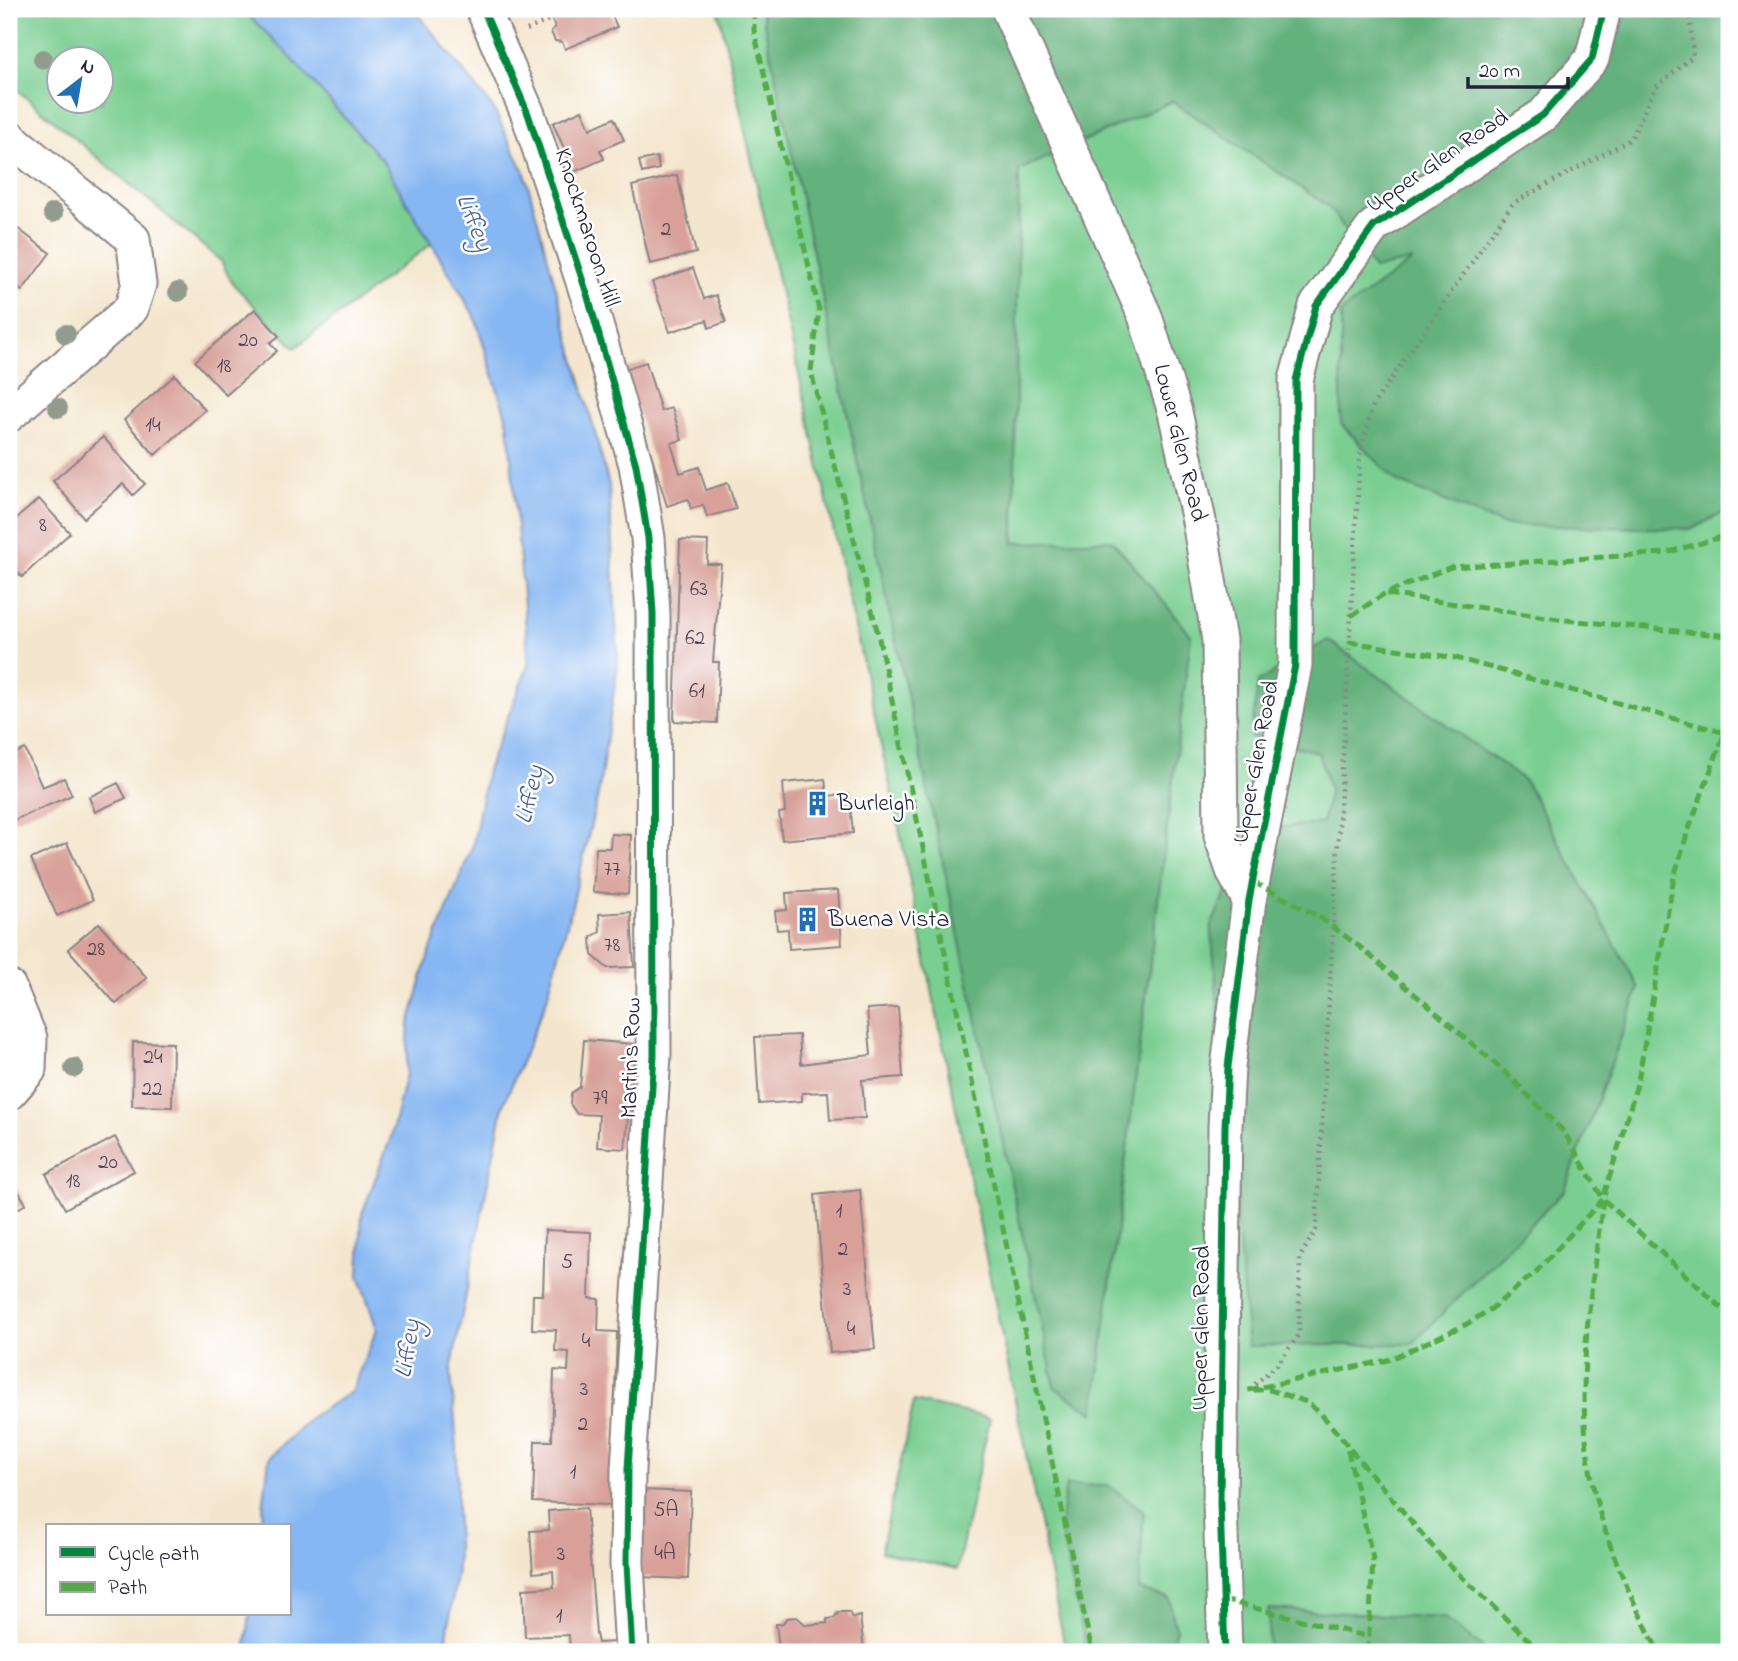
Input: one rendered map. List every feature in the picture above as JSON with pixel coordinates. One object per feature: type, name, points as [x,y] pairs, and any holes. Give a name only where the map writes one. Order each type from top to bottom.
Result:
[{"type":"street","name":"Knockmaroon Hill","points":[[483,9],[528,114],[592,310],[636,465]]},
{"type":"street","name":"Lower Glen Road","points":[[1008,9],[1145,316],[1175,412],[1199,520],[1219,640],[1221,836],[1234,873],[1249,900]]},
{"type":"street","name":"Upper Glen Road","points":[[1225,1652],[1220,1414],[1227,1079],[1249,900],[1295,665],[1296,380],[1316,306],[1374,226],[1543,114],[1592,59],[1604,9]]},
{"type":"street","points":[[9,137],[133,239],[139,284],[131,309],[9,415]]},
{"type":"street","name":"Martin's Row","points":[[632,1652],[627,1564],[628,1469],[654,1055],[653,613],[648,538],[636,465]]},
{"type":"street","points":[[9,987],[30,1038],[29,1070],[9,1093]]},
{"type":"path","points":[[1220,1414],[1277,1365],[1299,1335],[1300,1257],[1316,1230],[1360,455],[1373,405],[1513,203],[1631,139],[1655,88],[1693,56],[1689,9]]},
{"type":"green space","points":[[9,9],[242,9],[286,52],[382,160],[431,244],[295,348],[232,283],[221,261],[48,116],[116,116],[116,46],[46,46],[46,114],[9,83]]},
{"type":"green space","points":[[718,9],[1729,9],[1729,1652],[1066,1652],[895,808]]},
{"type":"green space","points":[[761,9],[1729,9],[1729,510],[1692,529],[1503,525],[1396,481],[1341,424],[1341,312],[1413,260],[1374,269],[1328,206],[1172,101],[1019,170],[1014,543],[1112,540],[1191,635],[1094,1413],[1055,1388]]},
{"type":"green space","points":[[1328,640],[1525,781],[1639,988],[1565,1190],[1412,1344],[1248,1346],[1211,926],[1255,830],[1322,823],[1330,790],[1318,752],[1251,737],[1258,682]]},
{"type":"green space","points":[[914,1401],[990,1418],[957,1569],[881,1552]]},
{"type":"green space","points":[[1066,1485],[1109,1486],[1144,1511],[1139,1590],[1169,1598],[1176,1629],[1169,1652],[1087,1652],[1060,1528]]},
{"type":"green space","points":[[1268,1609],[1444,1618],[1488,1652],[1269,1652]]},
{"type":"water","name":"Liffey","points":[[242,9],[414,9],[493,108],[525,173],[609,485],[618,664],[599,790],[572,906],[546,1002],[503,1106],[451,1371],[457,1448],[457,1569],[445,1652],[245,1652],[250,1616],[290,1616],[290,1524],[261,1524],[269,1458],[312,1416],[351,1392],[377,1329],[359,1276],[362,1214],[391,1137],[406,1073],[409,1024],[428,957],[473,845],[487,770],[529,663],[508,423],[475,317],[382,160],[286,52]]},
{"type":"building","points":[[540,9],[609,9],[617,27],[565,49],[562,42],[555,41],[551,32],[555,27],[548,12]]},
{"type":"building","points":[[582,110],[590,129],[614,118],[624,140],[600,150],[604,159],[574,172],[553,123]]},
{"type":"building","points":[[657,157],[659,169],[642,173],[639,161]]},
{"type":"building","points":[[677,175],[696,253],[650,264],[632,186]]},
{"type":"building","points":[[9,222],[50,253],[22,291],[9,282]]},
{"type":"building","points":[[693,268],[704,299],[716,295],[726,322],[709,328],[707,320],[670,332],[652,282]]},
{"type":"building","points":[[255,309],[279,336],[270,343],[277,351],[226,395],[195,361]]},
{"type":"building","points":[[646,362],[661,411],[672,408],[682,440],[671,443],[680,473],[699,467],[706,490],[728,483],[736,509],[707,517],[703,505],[691,509],[688,499],[667,506],[625,369]]},
{"type":"building","points":[[175,375],[205,410],[155,455],[124,420]]},
{"type":"building","points":[[103,437],[145,484],[133,495],[123,484],[84,518],[53,481]]},
{"type":"building","points":[[39,499],[70,533],[22,577],[9,563],[9,525]]},
{"type":"building","points":[[680,540],[708,541],[707,564],[721,564],[713,662],[719,662],[717,723],[674,721]]},
{"type":"building","points":[[25,749],[42,787],[64,778],[72,795],[12,821],[9,814],[9,756]]},
{"type":"building","name":"Burleigh","points":[[825,779],[827,796],[849,794],[853,833],[782,840],[779,813],[785,812],[783,783]]},
{"type":"building","points":[[118,783],[126,798],[95,812],[89,797]]},
{"type":"building","points":[[611,834],[631,835],[628,894],[593,892],[596,848],[610,848]]},
{"type":"building","points":[[67,843],[93,900],[57,916],[31,859]]},
{"type":"building","name":"Buena Vista","points":[[838,890],[842,945],[789,949],[788,929],[777,930],[775,911],[787,910],[786,893]]},
{"type":"building","points":[[631,912],[634,967],[607,968],[592,955],[591,937],[600,932],[599,914]]},
{"type":"building","points":[[99,923],[147,978],[116,1004],[68,949]]},
{"type":"building","points":[[898,1007],[903,1077],[862,1080],[865,1118],[830,1120],[828,1092],[802,1093],[802,1101],[759,1104],[755,1037],[799,1035],[801,1064],[871,1055],[867,1009]]},
{"type":"building","points":[[584,1040],[635,1044],[625,1149],[597,1147],[599,1115],[577,1114],[570,1104],[571,1093],[580,1087]]},
{"type":"building","points":[[133,1042],[173,1043],[172,1107],[132,1106]]},
{"type":"building","points":[[115,1137],[134,1171],[65,1209],[46,1174]]},
{"type":"building","points":[[9,1176],[26,1204],[9,1214]]},
{"type":"building","points":[[860,1190],[875,1349],[830,1353],[815,1195]]},
{"type":"building","points":[[545,1230],[591,1232],[589,1298],[599,1299],[598,1331],[617,1332],[611,1505],[533,1502],[535,1441],[552,1441],[554,1370],[568,1371],[569,1352],[555,1351],[556,1330],[532,1329],[533,1295],[543,1295]]},
{"type":"building","points":[[643,1490],[691,1492],[688,1579],[640,1577]]},
{"type":"building","points":[[586,1508],[596,1634],[598,1643],[614,1642],[615,1652],[570,1652],[569,1635],[525,1637],[523,1589],[554,1587],[553,1571],[533,1573],[530,1531],[549,1530],[548,1511]]},
{"type":"building","points":[[839,1612],[849,1612],[852,1618],[860,1616],[864,1651],[768,1652],[768,1649],[779,1648],[776,1624],[782,1624],[787,1618],[797,1617],[806,1625],[827,1623],[827,1619],[834,1618]]},
{"type":"marked path","points":[[754,9],[754,30],[819,310],[811,372],[878,634],[1092,1652]]},
{"type":"marked path","points":[[1351,616],[1384,594],[1451,567],[1666,553],[1729,535]]},
{"type":"marked path","points":[[1387,594],[1566,620],[1729,636]]},
{"type":"marked path","points":[[1349,642],[1456,658],[1729,734]]},
{"type":"marked path","points":[[1368,1652],[1373,1559],[1346,1443],[1307,1402],[1270,1390],[1248,1390],[1388,1360],[1465,1325],[1491,1309],[1536,1272],[1603,1199],[1638,1081],[1674,877],[1729,721]]},
{"type":"marked path","points":[[1253,882],[1318,916],[1360,947],[1505,1072],[1564,1132],[1603,1199],[1729,1315]]},
{"type":"marked path","points":[[1603,1199],[1590,1300],[1585,1368],[1584,1402],[1590,1469],[1608,1540],[1637,1609],[1659,1652]]},
{"type":"marked path","points":[[1350,1449],[1444,1560],[1541,1652]]},
{"type":"marked path","points":[[1223,1600],[1369,1637]]},
{"type":"cycle path","points":[[483,9],[528,114],[588,297],[636,465],[648,538],[653,613],[654,1055],[628,1469],[627,1564],[632,1652]]},
{"type":"cycle path","points":[[1225,1652],[1220,1503],[1228,1067],[1249,900],[1295,665],[1296,380],[1316,306],[1374,226],[1543,115],[1592,59],[1604,9]]},
{"type":"place","name":"Burleigh","points":[[817,804]]},
{"type":"place","name":"Buena Vista","points":[[808,920]]}]
